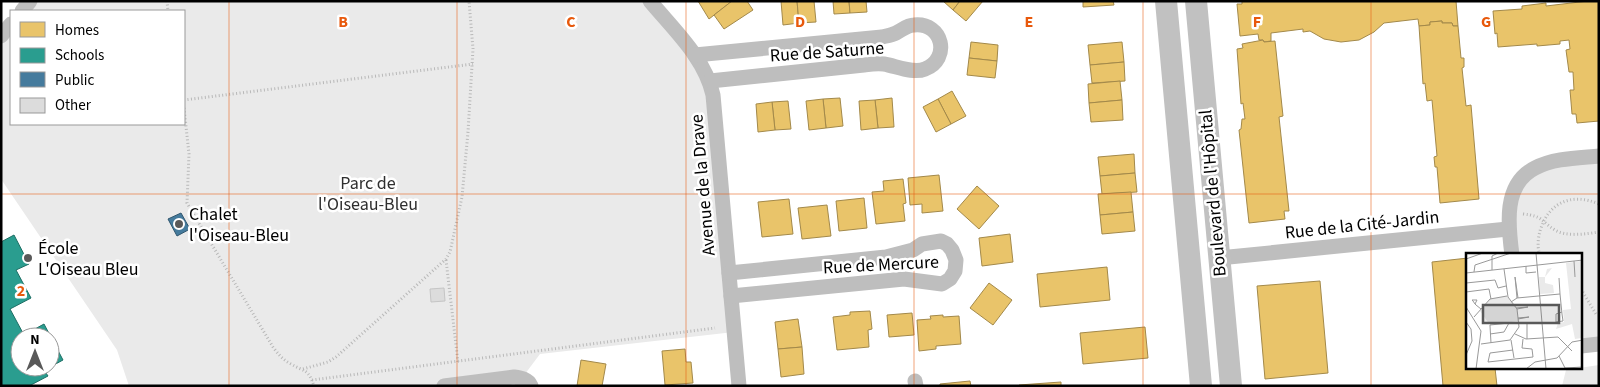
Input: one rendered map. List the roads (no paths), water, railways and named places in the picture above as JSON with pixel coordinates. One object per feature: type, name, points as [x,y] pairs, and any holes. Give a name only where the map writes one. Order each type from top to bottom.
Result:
[{"type":"main road","name":"Boulevard de l'Hôpital","points":[[1166,1],[1201,386]]},
{"type":"main road","name":"Boulevard de l'Hôpital","points":[[1196,1],[1230,386]]},
{"type":"street","name":"Avenue de la Drave","points":[[650,1],[695,55],[710,81],[713,95],[739,386]]},
{"type":"street","points":[[1,36],[10,25]]},
{"type":"street","name":"Rue de Saturne","points":[[695,55],[882,37],[895,34],[913,25],[933,30],[940,36],[941,46],[938,58],[932,66],[923,70],[873,64],[710,81]]},
{"type":"street","points":[[1512,253],[1508,230],[1508,213],[1517,185],[1524,175],[1534,168],[1559,160],[1599,156]]},
{"type":"street","name":"Rue de la Cité-Jardin","points":[[1219,258],[1508,230]]},
{"type":"street","name":"Rue de Mercure","points":[[729,273],[886,257],[913,250],[922,244],[932,241],[941,241],[947,244],[956,260],[955,271],[950,279],[942,284],[904,279],[732,296]]},
{"type":"street","points":[[1582,346],[1599,344]]},
{"type":"street","points":[[444,386],[514,377],[530,382],[531,386]]},
{"type":"place","name":"Chalet l'Oiseau-Bleu","points":[[179,224]]},
{"type":"place","name":"École L'Oiseau Bleu","points":[[28,258]]},
{"type":"park label","name":"Parc de l'Oiseau-Bleu","points":[[368,193]]}]
